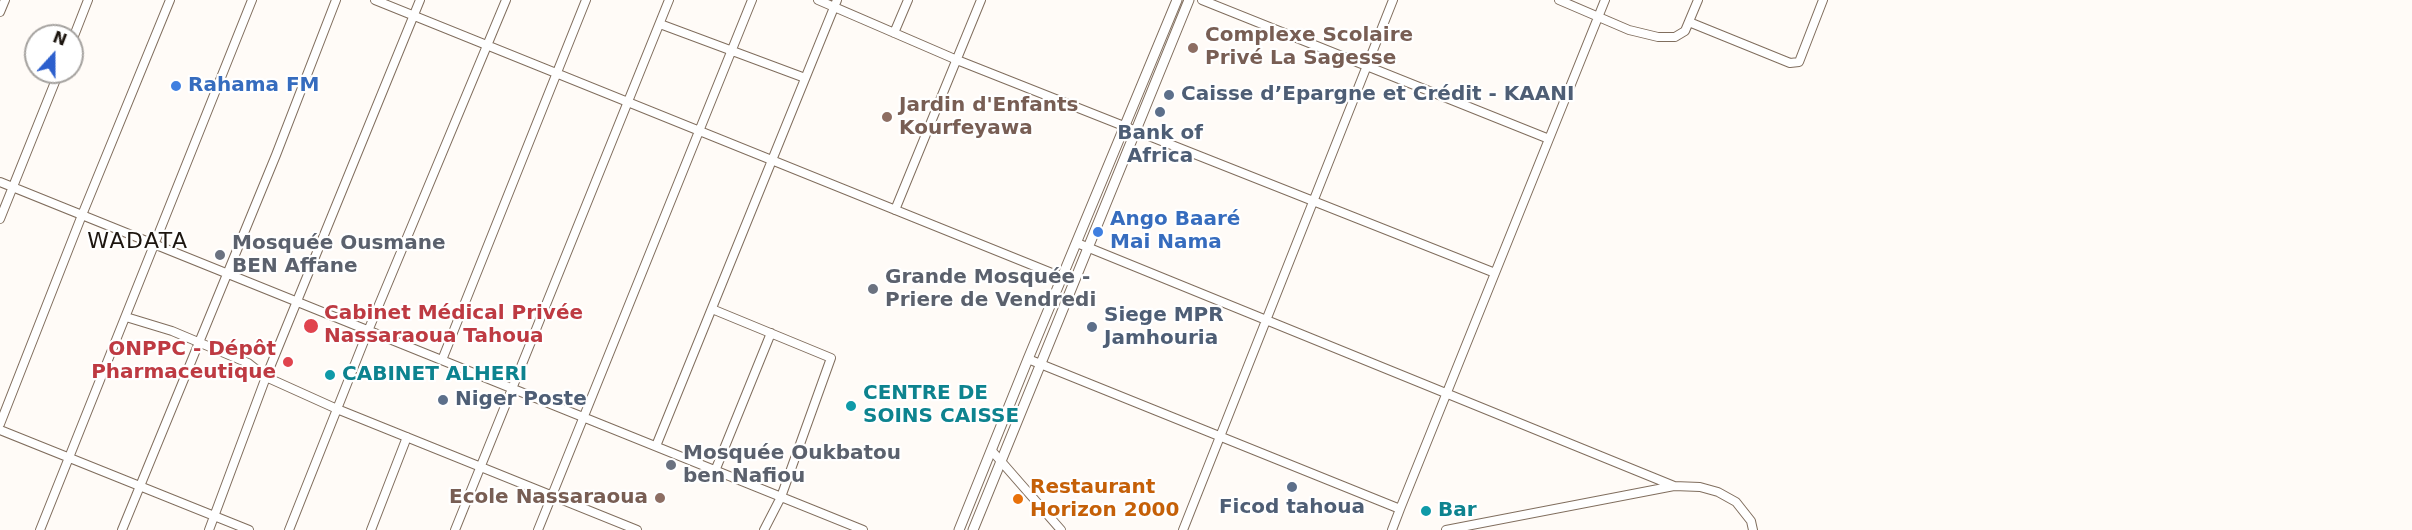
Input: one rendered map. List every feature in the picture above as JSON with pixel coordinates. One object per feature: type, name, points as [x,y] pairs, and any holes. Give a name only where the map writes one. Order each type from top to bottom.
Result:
[{"type":"street","points":[[0,12],[5,0]]},
{"type":"street","points":[[79,24],[88,0]]},
{"type":"street","points":[[0,424],[170,0]]},
{"type":"street","points":[[40,530],[252,0]]},
{"type":"street","points":[[122,530],[228,274],[336,0]]},
{"type":"street","points":[[375,0],[1074,282]]},
{"type":"street","points":[[209,530],[266,377],[420,0]]},
{"type":"street","points":[[289,530],[368,331],[506,0]]},
{"type":"street","points":[[442,360],[586,0]]},
{"type":"street","points":[[455,530],[669,0]]},
{"type":"street","points":[[538,530],[752,0]]},
{"type":"street","points":[[818,0],[835,3],[894,33],[957,60],[1495,273]]},
{"type":"street","points":[[894,33],[908,0]]},
{"type":"street","points":[[895,210],[981,0]]},
{"type":"street","points":[[959,530],[1177,0]]},
{"type":"street","points":[[973,530],[1189,0]]},
{"type":"street","points":[[1202,0],[1549,139]]},
{"type":"street","points":[[1183,530],[1393,0]]},
{"type":"street","points":[[1559,0],[1599,15],[1629,30],[1658,37],[1675,37],[1685,31],[1698,0]]},
{"type":"street","points":[[1392,530],[1605,0]]},
{"type":"street","points":[[1689,22],[1790,63],[1799,62],[1823,0]]},
{"type":"street","points":[[656,446],[835,3]]},
{"type":"street","points":[[660,24],[805,78]]},
{"type":"street","points":[[1151,63],[1161,68]]},
{"type":"street","points":[[0,219],[54,84]]},
{"type":"street","points":[[0,182],[863,530]]},
{"type":"street","points":[[1077,243],[1674,486]]},
{"type":"street","points":[[712,309],[831,358],[781,497],[764,530]]},
{"type":"street","points":[[126,317],[172,331],[248,363],[266,377],[337,409],[637,530]]},
{"type":"street","points":[[715,471],[771,333]]},
{"type":"street","points":[[1028,359],[1400,509]]},
{"type":"street","points":[[0,430],[249,530]]},
{"type":"street","points":[[371,530],[407,437]]},
{"type":"street","points":[[992,451],[1061,530]]},
{"type":"street","points":[[1446,530],[1674,486],[1700,487],[1718,492],[1736,502],[1751,520],[1753,530]]},
{"type":"place","name":"Complexe Scolaire Privé La Sagesse","points":[[1193,48]]},
{"type":"place","name":"Rahama FM","points":[[176,86]]},
{"type":"place","name":"Caisse d’Epargne et Crédit - KAANI","points":[[1169,95]]},
{"type":"place","name":"Bank of Africa","points":[[1160,112]]},
{"type":"place","name":"Jardin d'Enfants Kourfeyawa","points":[[887,117]]},
{"type":"place","name":"Ango Baaré Mai Nama","points":[[1098,232]]},
{"type":"place","name":"Mosquée Ousmane BEN Affane","points":[[220,255]]},
{"type":"place","name":"Grande Mosquée - Priere de Vendredi","points":[[873,289]]},
{"type":"place","name":"Cabinet Médical Privée Nassaraoua Tahoua","points":[[311,326]]},
{"type":"place","name":"Siege MPR Jamhouria","points":[[1092,327]]},
{"type":"place","name":"ONPPC - Dépôt Pharmaceutique","points":[[288,362]]},
{"type":"place","name":"CABINET ALHERI","points":[[330,375]]},
{"type":"place","name":"Niger Poste","points":[[443,400]]},
{"type":"place","name":"CENTRE DE SOINS CAISSE","points":[[851,406]]},
{"type":"place","name":"Mosquée Oukbatou ben Nafiou","points":[[671,465]]},
{"type":"place","name":"Ficod tahoua","points":[[1292,487]]},
{"type":"place","name":"Ecole Nassaraoua","points":[[660,498]]},
{"type":"place","name":"Restaurant Horizon 2000","points":[[1018,499]]},
{"type":"place","name":"Bar","points":[[1426,511]]},
{"type":"district","name":"WADATA","points":[[138,242]]}]
